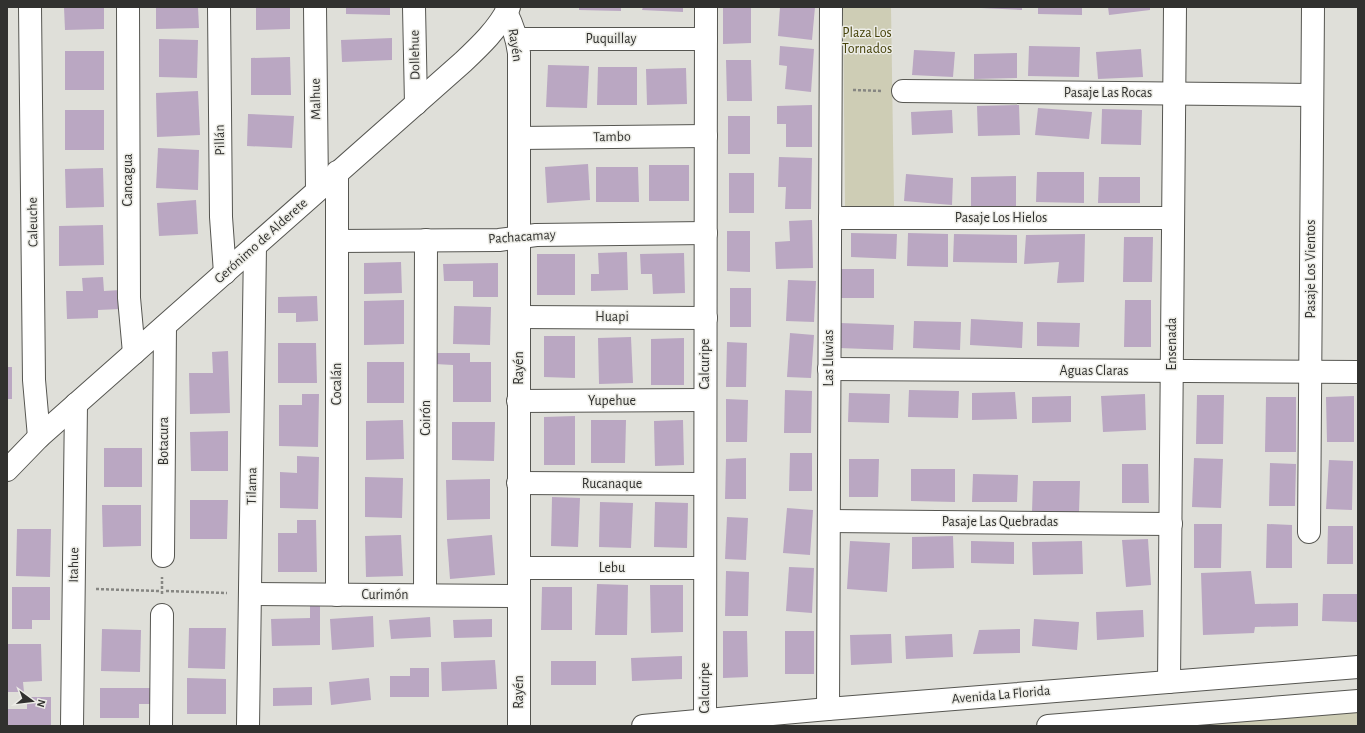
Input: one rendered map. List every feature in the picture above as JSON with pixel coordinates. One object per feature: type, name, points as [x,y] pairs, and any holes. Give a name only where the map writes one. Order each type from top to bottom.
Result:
[{"type":"street","name":"Caleuche","points":[[30,7],[34,380],[39,437]]},
{"type":"street","name":"Cancagua","points":[[128,7],[129,298],[134,353]]},
{"type":"street","name":"Pillán","points":[[219,7],[221,217],[225,272]]},
{"type":"street","name":"Malhue","points":[[315,7],[317,190]]},
{"type":"street","name":"Dollehue","points":[[414,7],[416,104]]},
{"type":"street","name":"Calcuripe","points":[[705,721],[706,7]]},
{"type":"street","name":"Las Lluvias","points":[[828,709],[831,7]]},
{"type":"street","name":"Ensenada","points":[[1169,682],[1175,7]]},
{"type":"street","name":"Pasaje Los Vientos","points":[[1309,532],[1313,7]]},
{"type":"street","name":"Gerónimo de Alderete","points":[[7,470],[39,437],[479,47],[494,30],[508,10]]},
{"type":"street","name":"Rayén","points":[[508,10],[517,39],[519,53],[519,726]]},
{"type":"street","name":"Puquillay","points":[[517,39],[706,39]]},
{"type":"street","name":"Pasaje Las Rocas","points":[[903,91],[1312,95]]},
{"type":"street","name":"Tambo","points":[[519,138],[706,136]]},
{"type":"street","name":"Cocalán","points":[[337,172],[337,595]]},
{"type":"street","name":"Pasaje Los Hielos","points":[[830,218],[1173,218]]},
{"type":"street","name":"Pachacamay","points":[[337,241],[499,240],[536,235],[706,233]]},
{"type":"street","name":"Coirón","points":[[425,595],[426,240]]},
{"type":"street","name":"Tilama","points":[[248,726],[254,246]]},
{"type":"street","name":"Huapi","points":[[519,317],[706,318]]},
{"type":"street","name":"Botacura","points":[[163,556],[165,326]]},
{"type":"street","name":"Aguas Claras","points":[[829,369],[1358,372]]},
{"type":"street","name":"Yupehue","points":[[518,401],[705,400]]},
{"type":"street","name":"Itahue","points":[[72,726],[76,404]]},
{"type":"street","name":"Rucanaque","points":[[518,483],[705,484]]},
{"type":"street","name":"Pasaje Las Quebradas","points":[[829,521],[1171,524]]},
{"type":"street","name":"Lebu","points":[[519,568],[705,568]]},
{"type":"street","name":"Curimón","points":[[250,594],[519,596]]},
{"type":"street","points":[[161,726],[162,615]]},
{"type":"street","name":"Avenida La Florida","points":[[643,726],[828,709],[1358,667]]},
{"type":"street","points":[[1048,726],[1358,701]]},
{"type":"path","points":[[830,90],[903,91]]},
{"type":"path","points":[[162,615],[163,556]]},
{"type":"green space","name":"Plaza Los Tornados","points":[[843,7],[891,7],[894,207],[845,208]]},
{"type":"green space","points":[[1358,710],[1358,726],[1159,726]]},
{"type":"building","points":[[64,7],[104,7],[104,29],[65,30]]},
{"type":"building","points":[[156,7],[198,7],[199,28],[156,29]]},
{"type":"building","points":[[256,7],[290,7],[290,29],[256,30]]},
{"type":"building","points":[[346,7],[390,7],[390,15],[346,14]]},
{"type":"building","points":[[579,7],[621,7],[621,11],[579,10]]},
{"type":"building","points":[[643,7],[683,7],[683,12],[642,10]]},
{"type":"building","points":[[723,7],[751,7],[751,43],[723,44]]},
{"type":"building","points":[[780,7],[815,7],[812,40],[778,36]]},
{"type":"building","points":[[1022,7],[1022,10],[981,8]]},
{"type":"building","points":[[1038,7],[1082,7],[1082,15],[1038,14]]},
{"type":"building","points":[[1108,7],[1150,7],[1150,10],[1109,15]]},
{"type":"building","points":[[392,38],[392,60],[342,62],[341,40]]},
{"type":"building","points":[[159,39],[198,40],[197,78],[159,77]]},
{"type":"building","points":[[780,46],[814,49],[811,92],[785,89],[787,66],[779,65]]},
{"type":"building","points":[[1029,46],[1080,47],[1079,77],[1028,76]]},
{"type":"building","points":[[1141,49],[1143,77],[1098,79],[1096,52]]},
{"type":"building","points":[[914,50],[955,52],[953,77],[912,75]]},
{"type":"building","points":[[65,51],[104,51],[104,90],[65,90]]},
{"type":"building","points":[[1017,53],[1017,78],[974,79],[974,54]]},
{"type":"building","points":[[290,57],[291,95],[251,95],[251,58]]},
{"type":"building","points":[[726,60],[751,60],[752,101],[727,101]]},
{"type":"building","points":[[548,65],[589,66],[587,108],[546,107]]},
{"type":"building","points":[[598,67],[637,67],[637,105],[597,105]]},
{"type":"building","points":[[686,68],[687,104],[647,105],[646,69]]},
{"type":"building","points":[[198,91],[200,135],[157,137],[156,93]]},
{"type":"building","points":[[812,105],[812,147],[786,147],[786,124],[777,124],[777,106]]},
{"type":"building","points":[[1019,105],[1020,135],[978,136],[977,106]]},
{"type":"building","points":[[1038,108],[1092,112],[1089,139],[1035,135]]},
{"type":"building","points":[[1102,109],[1142,110],[1141,145],[1101,144]]},
{"type":"building","points":[[65,110],[104,110],[104,150],[65,150]]},
{"type":"building","points":[[952,110],[953,133],[912,135],[911,112]]},
{"type":"building","points":[[248,114],[294,116],[292,148],[247,146]]},
{"type":"building","points":[[728,116],[750,116],[750,154],[728,154]]},
{"type":"building","points":[[158,148],[199,150],[198,190],[156,188]]},
{"type":"building","points":[[779,157],[812,158],[811,209],[785,209],[786,187],[778,187]]},
{"type":"building","points":[[588,164],[590,200],[547,203],[545,167]]},
{"type":"building","points":[[649,165],[689,165],[689,201],[649,201]]},
{"type":"building","points":[[596,167],[638,167],[639,202],[596,202]]},
{"type":"building","points":[[103,168],[104,207],[66,208],[65,169]]},
{"type":"building","points":[[1037,172],[1084,172],[1084,203],[1036,202]]},
{"type":"building","points":[[729,173],[754,173],[754,213],[729,213]]},
{"type":"building","points":[[906,174],[953,178],[952,205],[904,201]]},
{"type":"building","points":[[1016,176],[1016,206],[971,206],[971,177]]},
{"type":"building","points":[[1099,177],[1140,177],[1140,203],[1098,203]]},
{"type":"building","points":[[196,200],[198,234],[159,236],[157,203]]},
{"type":"building","points":[[812,220],[813,268],[776,269],[775,242],[790,241],[789,221]]},
{"type":"building","points":[[103,225],[104,265],[59,266],[59,226]]},
{"type":"building","points":[[727,231],[750,231],[750,272],[727,271]]},
{"type":"building","points":[[851,233],[897,234],[896,259],[851,257]]},
{"type":"building","points":[[908,233],[948,234],[948,267],[907,266]]},
{"type":"building","points":[[954,234],[1017,235],[1017,263],[953,262]]},
{"type":"building","points":[[1085,234],[1084,282],[1057,283],[1059,262],[1024,264],[1026,235]]},
{"type":"building","points":[[1124,237],[1153,237],[1152,282],[1123,282]]},
{"type":"building","points":[[627,252],[628,290],[591,291],[591,274],[599,274],[598,253]]},
{"type":"building","points":[[684,253],[685,293],[653,294],[652,274],[641,274],[640,254]]},
{"type":"building","points":[[537,254],[575,254],[575,295],[537,295]]},
{"type":"building","points":[[401,262],[402,293],[364,294],[364,263]]},
{"type":"building","points":[[498,263],[498,297],[473,297],[473,281],[444,281],[443,264]]},
{"type":"building","points":[[841,269],[874,269],[874,298],[840,298]]},
{"type":"building","points":[[103,277],[104,291],[121,290],[121,309],[98,310],[98,318],[67,319],[66,291],[83,291],[82,278]]},
{"type":"building","points":[[788,280],[816,281],[814,322],[786,321]]},
{"type":"building","points":[[730,288],[751,288],[751,327],[730,327]]},
{"type":"building","points":[[317,296],[318,321],[296,322],[296,313],[278,313],[278,297]]},
{"type":"building","points":[[404,300],[404,344],[364,345],[364,301]]},
{"type":"building","points":[[1125,300],[1151,300],[1151,347],[1124,347]]},
{"type":"building","points":[[454,306],[491,307],[490,345],[453,344]]},
{"type":"building","points":[[971,319],[1023,322],[1022,348],[970,345]]},
{"type":"building","points":[[914,321],[961,322],[960,350],[913,348]]},
{"type":"building","points":[[1037,322],[1080,323],[1079,347],[1037,346]]},
{"type":"building","points":[[840,323],[894,325],[893,350],[839,348]]},
{"type":"building","points":[[790,333],[814,335],[811,378],[787,377]]},
{"type":"building","points":[[544,336],[575,336],[575,378],[544,377]]},
{"type":"building","points":[[631,337],[633,383],[599,384],[598,338]]},
{"type":"building","points":[[684,338],[684,385],[651,385],[651,339]]},
{"type":"building","points":[[727,342],[747,343],[746,387],[726,387]]},
{"type":"building","points":[[278,343],[316,343],[317,383],[278,383]]},
{"type":"building","points":[[228,351],[230,413],[190,414],[189,373],[213,373],[212,352]]},
{"type":"building","points":[[436,353],[470,353],[470,362],[491,362],[491,402],[453,402],[453,365],[435,364]]},
{"type":"building","points":[[367,362],[404,362],[404,403],[367,403]]},
{"type":"building","points":[[7,367],[12,367],[12,399],[7,399]]},
{"type":"building","points":[[785,390],[812,391],[811,433],[784,433]]},
{"type":"building","points":[[909,390],[959,391],[958,418],[908,417]]},
{"type":"building","points":[[1015,392],[1017,419],[972,420],[972,393]]},
{"type":"building","points":[[849,393],[890,394],[889,423],[848,422]]},
{"type":"building","points":[[302,394],[319,394],[318,447],[279,446],[279,405],[302,405]]},
{"type":"building","points":[[1145,394],[1146,430],[1103,432],[1101,396]]},
{"type":"building","points":[[1197,395],[1224,395],[1223,444],[1196,444]]},
{"type":"building","points":[[1071,396],[1071,422],[1032,423],[1032,397]]},
{"type":"building","points":[[1354,396],[1354,442],[1327,442],[1326,397]]},
{"type":"building","points":[[1266,397],[1296,397],[1296,452],[1265,452]]},
{"type":"building","points":[[726,399],[748,400],[747,442],[726,442]]},
{"type":"building","points":[[575,416],[575,465],[544,465],[544,417]]},
{"type":"building","points":[[403,420],[404,459],[366,460],[366,421]]},
{"type":"building","points":[[591,420],[626,420],[625,463],[591,463]]},
{"type":"building","points":[[683,420],[684,465],[655,466],[654,421]]},
{"type":"building","points":[[452,422],[495,422],[494,461],[452,460]]},
{"type":"building","points":[[228,431],[228,471],[191,471],[190,432]]},
{"type":"building","points":[[104,448],[142,448],[142,487],[104,487]]},
{"type":"building","points":[[790,453],[812,453],[812,491],[789,491]]},
{"type":"building","points":[[297,456],[319,457],[318,509],[280,508],[280,472],[297,473]]},
{"type":"building","points":[[746,458],[746,499],[725,499],[726,459]]},
{"type":"building","points":[[1194,458],[1223,459],[1221,508],[1192,507]]},
{"type":"building","points":[[849,459],[879,459],[878,497],[849,497]]},
{"type":"building","points":[[1329,460],[1353,461],[1352,510],[1326,509]]},
{"type":"building","points":[[1270,463],[1296,464],[1295,506],[1269,506]]},
{"type":"building","points":[[1122,464],[1148,464],[1149,503],[1122,503]]},
{"type":"building","points":[[911,469],[955,469],[955,502],[911,501]]},
{"type":"building","points":[[973,474],[1018,475],[1017,502],[972,502]]},
{"type":"building","points":[[365,477],[403,478],[402,518],[365,517]]},
{"type":"building","points":[[490,479],[490,519],[447,520],[446,480]]},
{"type":"building","points":[[1033,481],[1080,481],[1079,512],[1032,512]]},
{"type":"building","points":[[552,497],[580,498],[578,547],[551,546]]},
{"type":"building","points":[[190,500],[228,500],[227,539],[190,539]]},
{"type":"building","points":[[600,502],[633,503],[631,548],[599,547]]},
{"type":"building","points":[[655,502],[688,503],[687,548],[654,547]]},
{"type":"building","points":[[102,505],[141,505],[141,546],[103,547]]},
{"type":"building","points":[[787,508],[813,510],[810,555],[783,553]]},
{"type":"building","points":[[727,517],[748,518],[746,560],[725,559]]},
{"type":"building","points":[[297,520],[316,520],[317,572],[278,572],[278,533],[297,533]]},
{"type":"building","points":[[1194,524],[1222,524],[1221,568],[1194,568]]},
{"type":"building","points":[[1267,524],[1292,525],[1292,568],[1266,568]]},
{"type":"building","points":[[1328,526],[1353,526],[1353,564],[1327,564]]},
{"type":"building","points":[[17,529],[51,529],[50,577],[16,576]]},
{"type":"building","points":[[401,535],[403,576],[366,577],[365,536]]},
{"type":"building","points":[[492,535],[495,575],[450,579],[447,539]]},
{"type":"building","points":[[953,536],[954,568],[912,569],[912,537]]},
{"type":"building","points":[[1148,539],[1151,585],[1126,587],[1122,540]]},
{"type":"building","points":[[850,541],[890,543],[887,592],[847,589]]},
{"type":"building","points":[[971,541],[1014,542],[1014,564],[971,563]]},
{"type":"building","points":[[1082,541],[1083,574],[1033,575],[1032,542]]},
{"type":"building","points":[[789,567],[814,568],[812,613],[786,611]]},
{"type":"building","points":[[726,571],[749,572],[748,616],[725,616]]},
{"type":"building","points":[[1251,571],[1255,604],[1298,603],[1298,626],[1255,627],[1254,633],[1203,635],[1201,573]]},
{"type":"building","points":[[597,584],[628,585],[627,635],[595,635]]},
{"type":"building","points":[[650,585],[683,585],[683,632],[651,633]]},
{"type":"building","points":[[12,587],[50,587],[50,620],[32,620],[32,629],[12,629]]},
{"type":"building","points":[[542,587],[572,587],[572,630],[541,630]]},
{"type":"building","points":[[1323,594],[1358,594],[1358,622],[1322,621]]},
{"type":"building","points":[[310,605],[320,605],[320,645],[272,646],[271,619],[310,618]]},
{"type":"building","points":[[1143,610],[1144,637],[1097,640],[1096,612]]},
{"type":"building","points":[[373,616],[374,647],[332,650],[330,619]]},
{"type":"building","points":[[430,617],[431,637],[391,639],[389,620]]},
{"type":"building","points":[[492,619],[492,637],[454,638],[453,620]]},
{"type":"building","points":[[1034,619],[1079,622],[1077,650],[1032,646]]},
{"type":"building","points":[[189,628],[226,628],[225,669],[188,668]]},
{"type":"building","points":[[102,629],[141,630],[140,672],[101,671]]},
{"type":"building","points":[[1020,629],[1020,653],[973,654],[979,630]]},
{"type":"building","points":[[723,631],[747,631],[748,677],[723,678]]},
{"type":"building","points":[[785,631],[814,631],[814,674],[785,674]]},
{"type":"building","points":[[891,634],[892,663],[851,665],[850,635]]},
{"type":"building","points":[[952,634],[953,657],[906,659],[905,636]]},
{"type":"building","points":[[7,644],[41,644],[42,681],[23,682],[24,692],[7,692]]},
{"type":"building","points":[[682,656],[682,679],[632,681],[631,658]]},
{"type":"building","points":[[495,660],[497,689],[442,691],[441,662]]},
{"type":"building","points":[[551,661],[596,661],[596,685],[551,685]]},
{"type":"building","points":[[410,668],[429,668],[429,697],[390,697],[390,676],[410,676]]},
{"type":"building","points":[[187,678],[226,679],[226,714],[187,714]]},
{"type":"building","points":[[369,678],[371,700],[331,705],[329,682]]},
{"type":"building","points":[[312,687],[312,705],[273,706],[273,688]]},
{"type":"building","points":[[100,688],[152,688],[151,704],[139,704],[139,718],[100,718]]},
{"type":"building","points":[[27,697],[51,697],[51,726],[7,726],[7,709],[27,709]]}]
